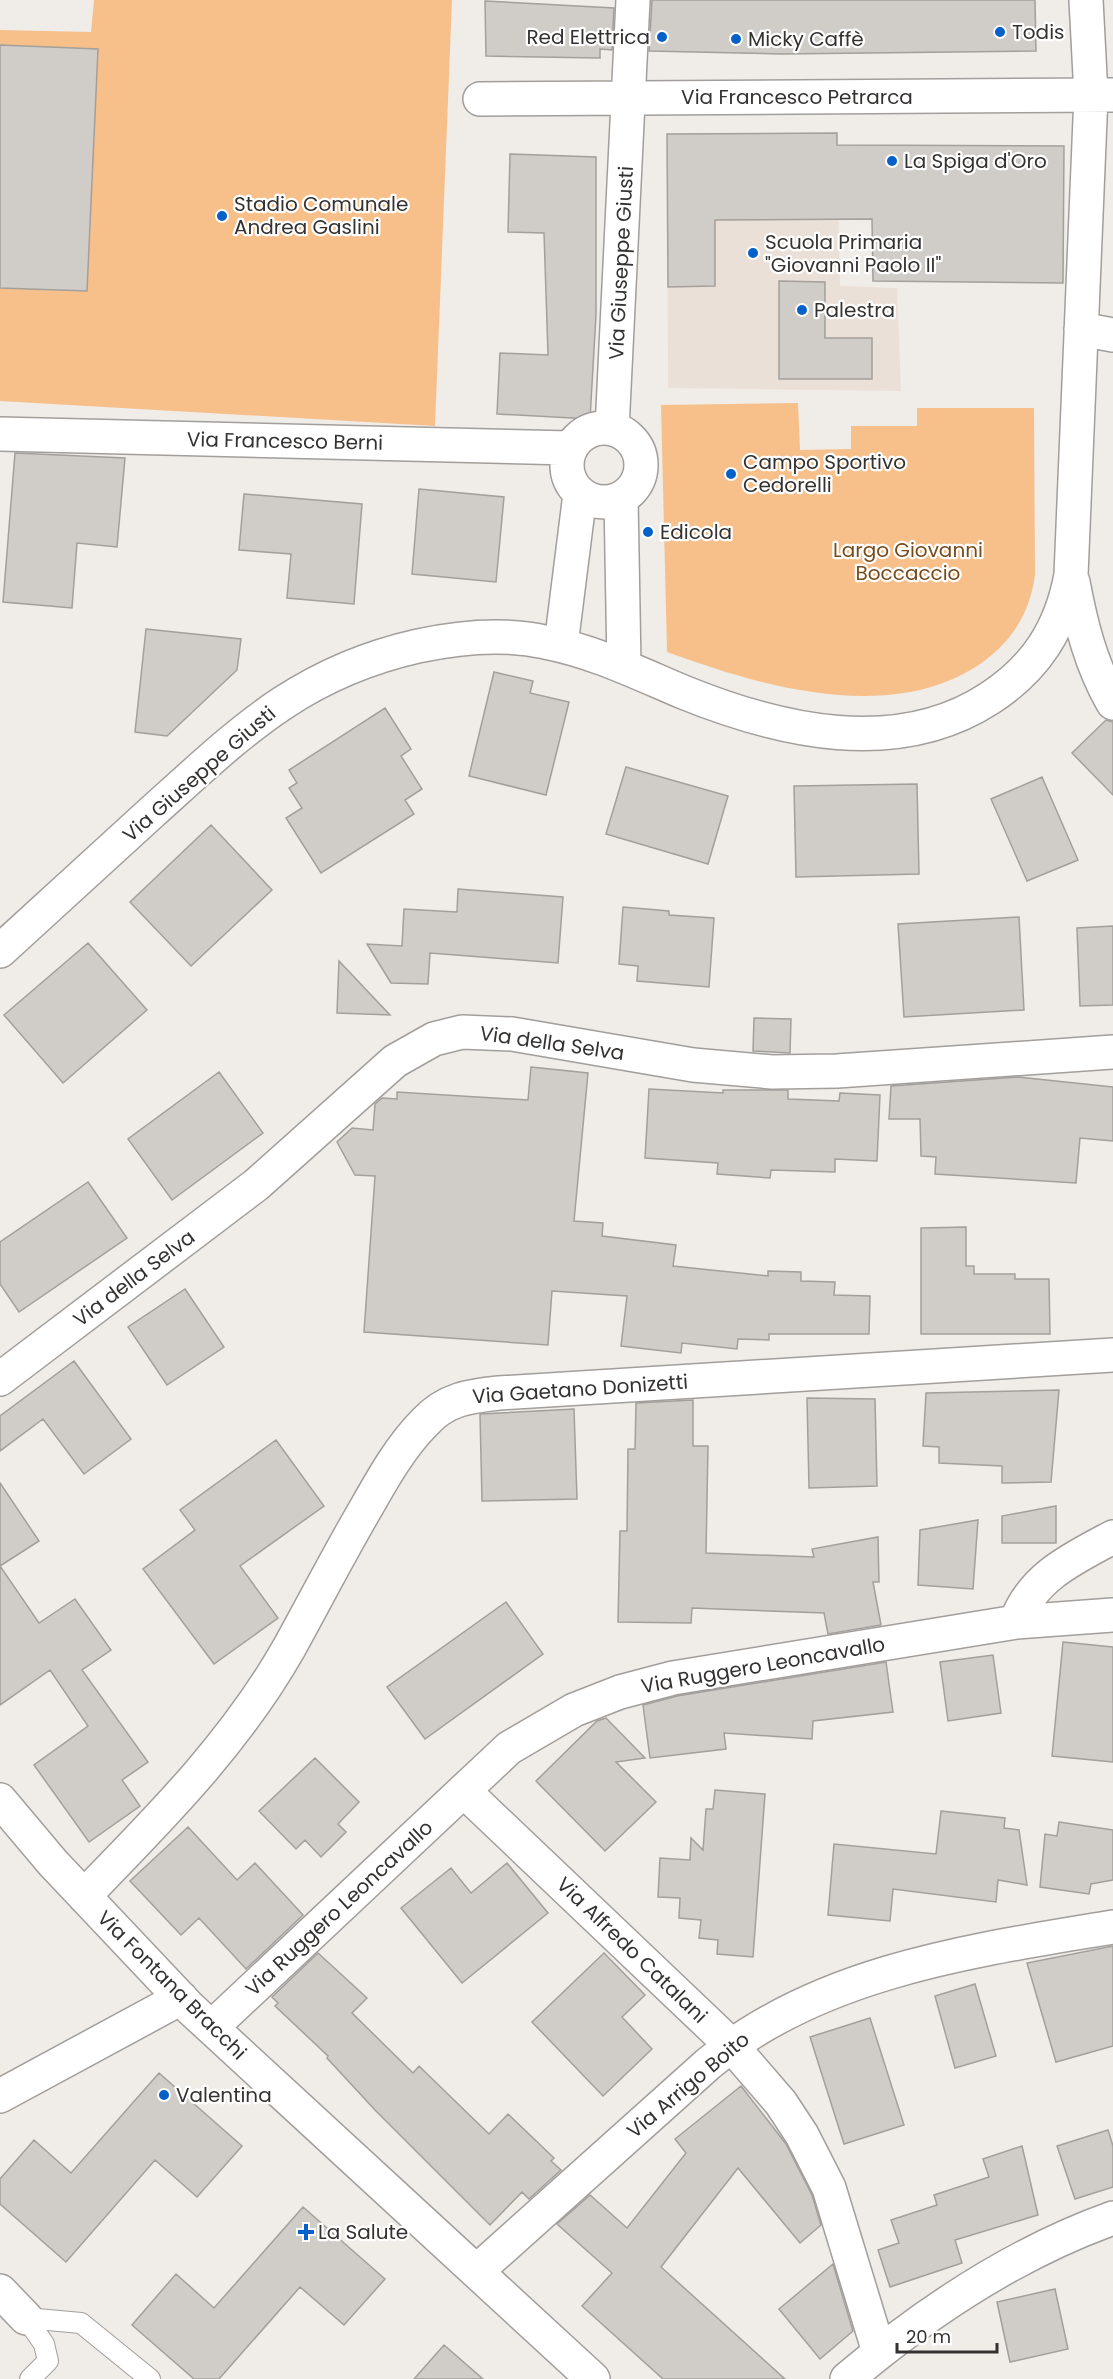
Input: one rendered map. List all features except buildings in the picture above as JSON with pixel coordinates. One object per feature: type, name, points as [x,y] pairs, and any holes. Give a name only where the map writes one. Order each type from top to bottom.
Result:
[{"type":"street","name":"Via Giuseppe Giusti","points":[[612,429],[633,0]]},
{"type":"street","points":[[621,498],[624,666],[722,706],[790,726],[849,733],[903,732],[949,718],[979,705],[1024,673],[1041,653],[1056,628],[1066,603],[1071,575],[1081,328],[1102,95],[1086,0]]},
{"type":"street","name":"Via Francesco Petrarca","points":[[480,99],[1102,95]]},
{"type":"street","points":[[1081,328],[1113,335]]},
{"type":"street","points":[[600,428],[612,429],[624,434],[639,454],[641,467],[638,479],[631,490],[621,498],[600,502],[580,494],[567,473],[567,460],[570,448],[577,438],[588,431],[600,428]]},
{"type":"street","name":"Via Francesco Berni","points":[[0,434],[570,448]]},
{"type":"street","points":[[561,645],[580,494]]},
{"type":"street","points":[[1071,575],[1088,648],[1100,680],[1113,703]]},
{"type":"street","name":"Via Giuseppe Giusti","points":[[0,951],[238,736],[263,715],[314,683],[378,657],[455,640],[489,637],[561,645],[624,666]]},
{"type":"street","name":"Via della Selva","points":[[0,1379],[256,1185],[395,1061],[434,1038],[462,1032],[503,1033],[693,1065],[772,1072],[837,1071],[1113,1052]]},
{"type":"street","name":"Via Gaetano Donizetti","points":[[84,1896],[188,1789],[236,1729],[289,1647],[384,1477],[417,1430],[449,1403],[466,1397],[499,1393],[1113,1355]]},
{"type":"street","points":[[1113,1537],[1067,1561],[1045,1577],[1026,1600],[1016,1623],[1113,1615]]},
{"type":"street","name":"Via Ruggero Leoncavallo","points":[[212,2027],[509,1748],[574,1710],[620,1692],[673,1678],[1016,1623]]},
{"type":"street","name":"Via Alfredo Catalani","points":[[464,1791],[731,2044],[781,2103],[817,2162],[839,2215],[879,2352]]},
{"type":"street","name":"Via Fontana Bracchi","points":[[0,1800],[84,1896],[182,1998],[593,2379]]},
{"type":"street","name":"Via Arrigo Boito","points":[[477,2271],[731,2044],[796,2007],[868,1980],[978,1950],[1113,1927]]},
{"type":"street","points":[[0,2096],[182,1998]]},
{"type":"street","points":[[846,2379],[879,2352],[957,2298],[1016,2262],[1113,2218]]},
{"type":"street","points":[[0,2291],[26,2318]]},
{"type":"lane","points":[[26,2318],[44,2344],[48,2361],[30,2379]]},
{"type":"lane","points":[[26,2318],[81,2323],[150,2379]]},
{"type":"shaded area","name":"Scuola Primaria \"Giovanni Paolo II\"","points":[[837,133],[840,286],[897,288],[901,391],[668,388],[667,134]]},
{"type":"green space","name":"Stadio Comunale Andrea Gaslini","points":[[94,0],[452,0],[435,426],[0,401],[0,30],[91,32]]},
{"type":"green space","name":"Largo Giovanni Boccaccio","points":[[798,403],[800,450],[851,449],[851,426],[917,426],[917,408],[1034,408],[1035,575],[1033,588],[1024,613],[1011,635],[983,662],[947,681],[909,692],[868,696],[826,694],[784,687],[743,677],[667,652],[661,405]]},
{"type":"place","name":"Todis","points":[[1000,32]]},
{"type":"place","name":"Red Elettrica","points":[[662,37]]},
{"type":"place","name":"Micky Caffè","points":[[736,39]]},
{"type":"place","name":"La Spiga d'Oro","points":[[892,161]]},
{"type":"place","name":"Stadio Comunale Andrea Gaslini","points":[[222,216]]},
{"type":"place","name":"Scuola Primaria \"Giovanni Paolo II\"","points":[[753,253]]},
{"type":"place","name":"Palestra","points":[[802,310]]},
{"type":"place","name":"Campo Sportivo Cedorelli","points":[[731,474]]},
{"type":"place","name":"Edicola","points":[[648,532]]},
{"type":"place","name":"Valentina","points":[[164,2095]]},
{"type":"place","name":"La Salute","points":[[306,2232]]}]
